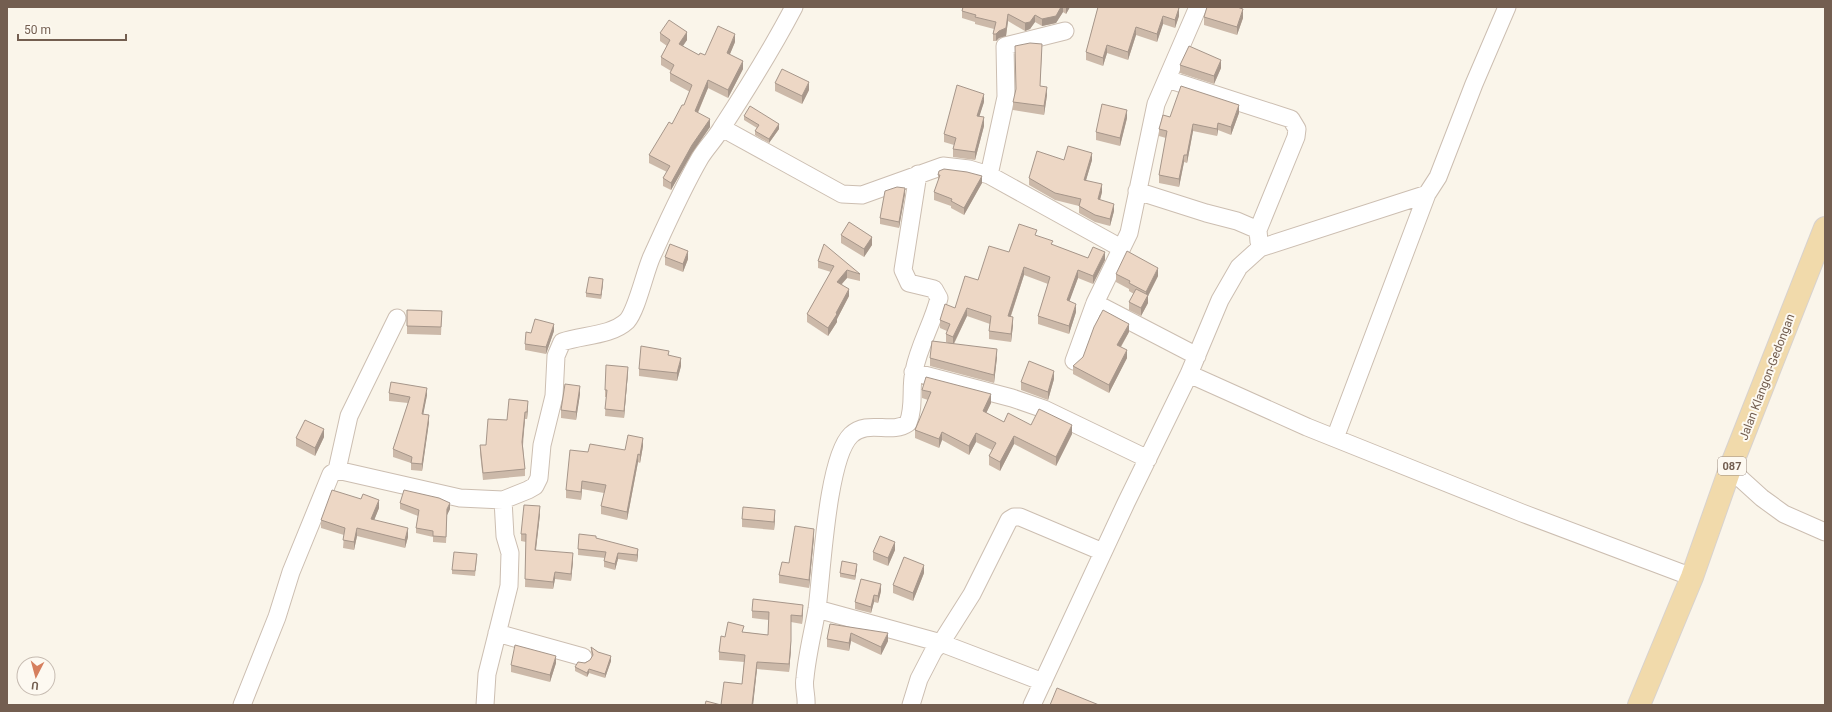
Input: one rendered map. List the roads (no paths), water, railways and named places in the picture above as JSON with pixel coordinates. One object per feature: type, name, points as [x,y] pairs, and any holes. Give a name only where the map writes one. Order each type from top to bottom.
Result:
[{"type":"main road","name":"Jalan Klangon-Gedongan","points":[[1640,705],[1692,577],[1730,469],[1825,228]]},
{"type":"street","points":[[337,470],[460,498],[503,500],[535,486],[539,478],[542,445],[554,396],[556,356],[562,342],[599,334],[628,320],[634,309],[647,266],[683,189],[701,158],[770,53],[794,7]]},
{"type":"street","points":[[1074,361],[1095,303],[1129,233],[1156,104],[1198,7]]},
{"type":"street","points":[[1334,438],[1427,194],[1438,177],[1474,84],[1508,7]]},
{"type":"street","points":[[989,175],[1006,97],[1005,46],[1065,31]]},
{"type":"street","points":[[1167,79],[1291,119],[1297,129],[1296,137],[1258,230],[1260,248]]},
{"type":"street","points":[[722,128],[842,194],[862,195],[943,166],[969,169],[989,175],[1121,248]]},
{"type":"street","points":[[806,705],[804,679],[817,609],[831,490],[840,453],[850,436],[860,428],[873,426],[896,427],[908,423],[911,410],[914,372],[922,342],[932,322],[939,298],[934,289],[909,283],[903,270],[918,174]]},
{"type":"street","points":[[1137,191],[1206,213],[1237,221],[1258,230]]},
{"type":"street","points":[[1032,705],[1189,374],[1220,300],[1239,267],[1260,248],[1427,194]]},
{"type":"street","points":[[1095,303],[1197,356]]},
{"type":"street","points":[[242,705],[277,617],[294,565],[329,478],[331,474],[337,470],[349,416],[397,318]]},
{"type":"street","points":[[914,372],[1012,398],[1044,409],[1148,459]]},
{"type":"street","points":[[1189,374],[1334,438],[1522,513],[1692,577]]},
{"type":"street","points":[[1730,469],[1762,498],[1784,514],[1825,532]]},
{"type":"street","points":[[485,705],[487,674],[509,586],[510,553],[505,536],[503,500]]},
{"type":"street","points":[[911,705],[919,679],[934,650],[941,643],[972,594],[1009,520],[1014,517],[1020,517],[1104,552]]},
{"type":"street","points":[[817,609],[941,643],[1043,682]]},
{"type":"street","points":[[497,633],[583,657]]}]
